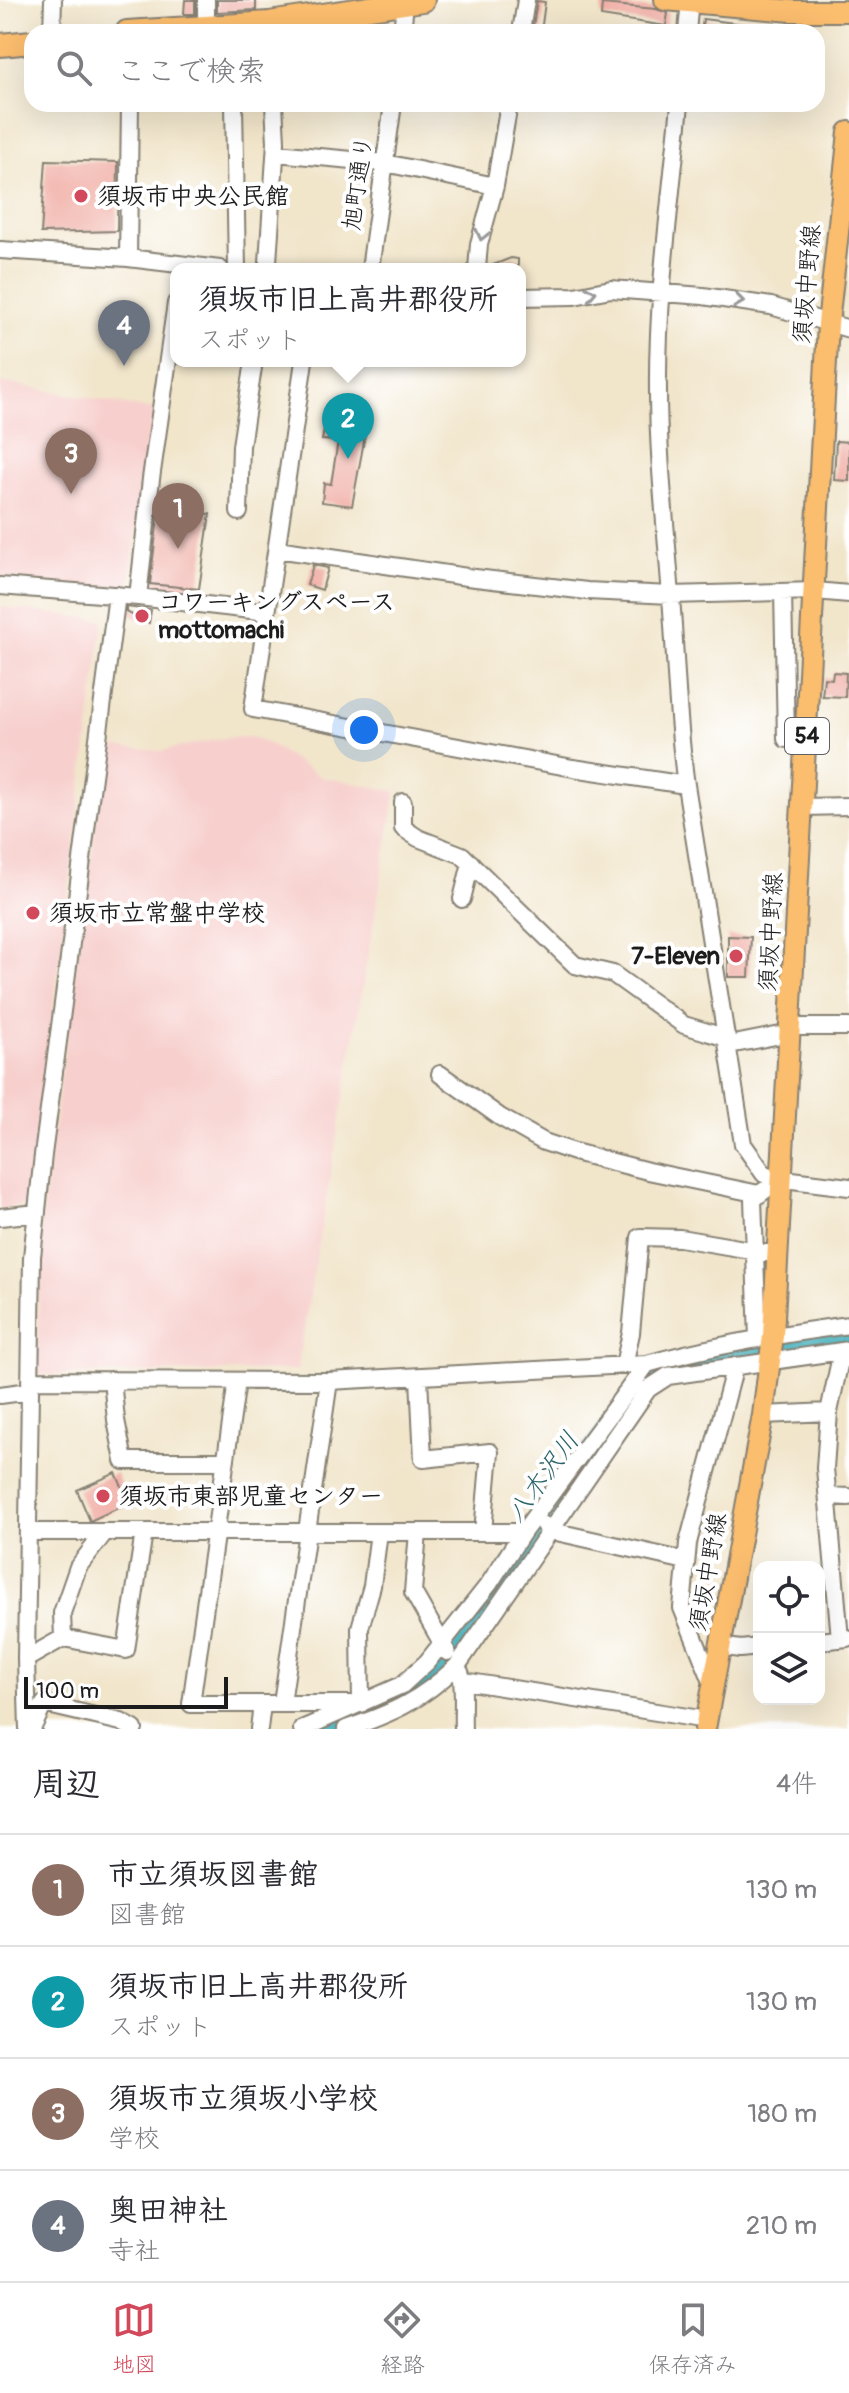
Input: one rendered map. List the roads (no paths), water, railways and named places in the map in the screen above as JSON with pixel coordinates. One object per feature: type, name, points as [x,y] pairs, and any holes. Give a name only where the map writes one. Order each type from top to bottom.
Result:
[{"type":"highway","points":[[286,24],[414,2]]},
{"type":"highway","points":[[0,45],[24,43]]},
{"type":"main road","points":[[665,0],[792,11],[849,11]]},
{"type":"main road","name":"須坂中野線","points":[[706,1725],[763,1415],[779,1255],[828,324],[849,132]]},
{"type":"street","points":[[52,24],[53,0]]},
{"type":"street","points":[[206,0],[206,24]]},
{"type":"street","points":[[522,24],[526,0]]},
{"type":"street","points":[[688,24],[690,1]]},
{"type":"street","points":[[405,24],[414,2]]},
{"type":"street","points":[[128,258],[130,112]]},
{"type":"street","points":[[234,112],[237,263]]},
{"type":"street","points":[[268,263],[276,153],[274,112]]},
{"type":"street","name":"旭町通り","points":[[371,263],[392,112]]},
{"type":"street","points":[[477,263],[508,112]]},
{"type":"street","points":[[679,112],[662,293],[658,388],[664,533],[686,785],[743,1144],[764,1174],[849,1187]]},
{"type":"street","points":[[276,153],[385,163],[495,186]]},
{"type":"street","points":[[0,250],[128,258],[170,265]]},
{"type":"street","points":[[526,297],[574,296],[611,289],[662,293],[771,306],[849,329]]},
{"type":"street","points":[[138,597],[170,345]]},
{"type":"street","points":[[239,512],[241,446],[253,367]]},
{"type":"street","points":[[303,367],[253,709],[573,768],[686,785]]},
{"type":"street","points":[[277,549],[587,591],[671,595],[815,591],[849,594]]},
{"type":"street","points":[[0,586],[138,597],[267,612]]},
{"type":"street","points":[[783,592],[786,739]]},
{"type":"street","points":[[30,1729],[26,1659],[32,1257],[117,595]]},
{"type":"street","points":[[403,802],[403,828],[418,838],[462,855],[575,965],[613,974],[684,1025],[728,1042],[791,1030],[849,1027]]},
{"type":"street","points":[[803,807],[849,806]]},
{"type":"street","points":[[462,899],[471,863]]},
{"type":"street","points":[[440,1074],[500,1117],[544,1142],[648,1171],[759,1194]]},
{"type":"street","points":[[769,1347],[755,1251],[753,1199],[784,1179]]},
{"type":"street","points":[[0,1217],[37,1213]]},
{"type":"street","points":[[624,1365],[631,1333],[640,1237],[680,1238],[779,1255]]},
{"type":"street","points":[[29,1532],[523,1532],[543,1524],[648,1389],[668,1376],[735,1366],[769,1347],[849,1325]]},
{"type":"street","points":[[0,1395],[30,1385],[112,1380],[329,1381],[419,1378],[647,1364],[683,1354],[769,1347],[846,1350],[829,1412],[825,1468],[844,1639]]},
{"type":"street","points":[[346,1729],[380,1719],[414,1701],[458,1670],[543,1524],[647,1364]]},
{"type":"street","points":[[714,1685],[682,1608],[688,1543],[735,1366]]},
{"type":"street","points":[[419,1378],[423,1459],[490,1452],[483,1532]]},
{"type":"street","points":[[112,1380],[124,1461],[224,1461]]},
{"type":"street","points":[[237,1381],[191,1704],[361,1704]]},
{"type":"street","points":[[282,1703],[329,1381]]},
{"type":"street","points":[[763,1415],[829,1412]]},
{"type":"street","points":[[828,1496],[849,1497]]},
{"type":"street","points":[[543,1524],[686,1561]]},
{"type":"street","points":[[63,1638],[62,1613],[78,1567],[105,1532]]},
{"type":"street","points":[[26,1659],[63,1638],[126,1650],[144,1532]]},
{"type":"street","points":[[361,1704],[360,1628],[372,1586],[379,1532]]},
{"type":"street","points":[[418,1532],[413,1592],[458,1670],[463,1729]]},
{"type":"street","points":[[302,1729],[402,1685],[443,1646],[523,1532]]},
{"type":"street","points":[[721,1646],[753,1648]]},
{"type":"street","points":[[458,1670],[706,1725]]},
{"type":"street","points":[[30,1729],[44,1704],[121,1722],[134,1729]]},
{"type":"street","points":[[259,1729],[262,1704]]},
{"type":"waterway","name":"八木沢川","points":[[324,1729],[404,1697],[436,1672],[505,1580],[576,1474],[651,1376],[683,1364],[849,1338]]},
{"type":"place","name":"須坂市中央公民館","points":[[81,196]]},
{"type":"place","name":"奥田神社","points":[[124,366]]},
{"type":"place","name":"須坂市旧上高井郡役所","points":[[348,459]]},
{"type":"place","name":"須坂市立須坂小学校","points":[[71,494]]},
{"type":"place","name":"市立須坂図書館","points":[[178,549]]},
{"type":"place","name":"コワーキングスペース mottomachi","points":[[142,616]]},
{"type":"place","name":"須坂市立常盤中学校","points":[[33,913]]},
{"type":"place","name":"7-Eleven","points":[[736,956]]},
{"type":"place","name":"須坂市東部児童センター","points":[[103,1496]]}]
